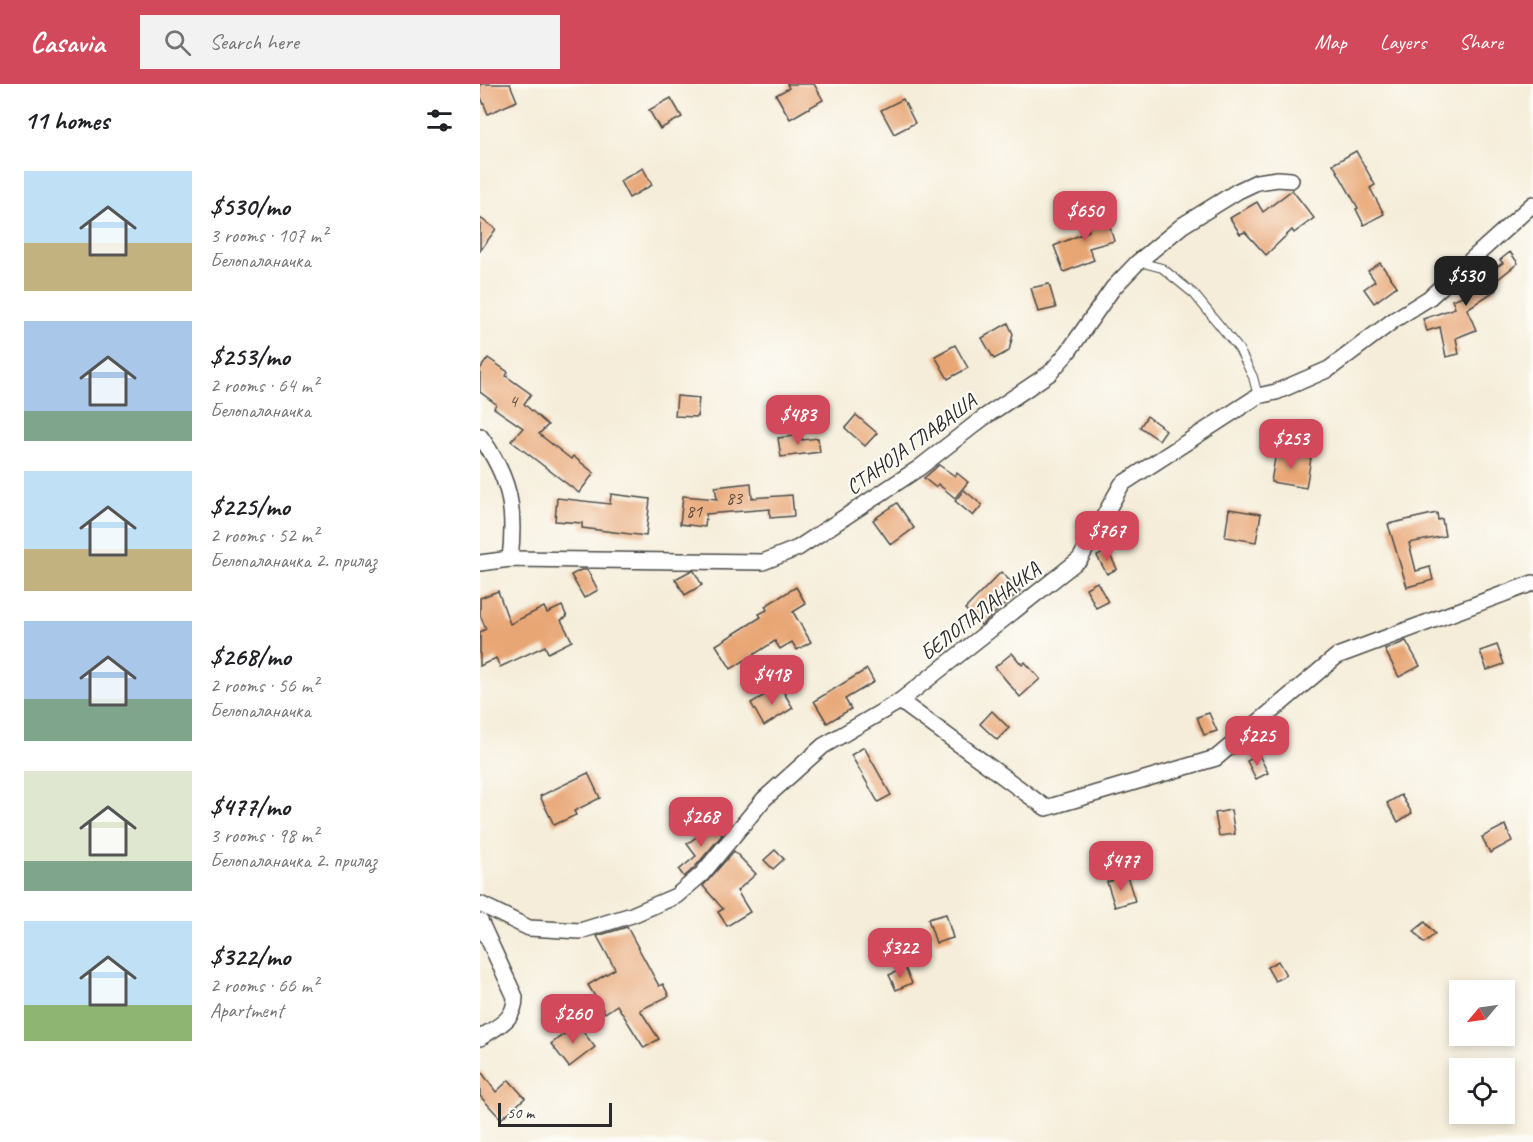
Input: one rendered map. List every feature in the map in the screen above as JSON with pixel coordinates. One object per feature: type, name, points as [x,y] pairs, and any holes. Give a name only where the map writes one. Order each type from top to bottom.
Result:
[{"type":"street","name":"СТАНОЈА ГЛАВАША","points":[[480,562],[510,559],[763,562],[798,548],[919,468],[983,418],[1050,373],[1068,352],[1113,288],[1138,262],[1183,225],[1257,182],[1278,178],[1291,180]]},
{"type":"street","name":"БЕЛОПАЛАНАЧКА","points":[[480,904],[529,928],[579,931],[632,915],[676,896],[702,874],[764,799],[823,746],[900,701],[1080,559],[1122,484],[1258,396],[1284,390],[1329,369],[1376,333],[1430,298],[1533,204]]},
{"type":"street","points":[[480,436],[503,474],[510,499],[514,527],[510,559]]},
{"type":"street","points":[[900,701],[1046,808],[1216,758],[1336,656],[1533,583]]},
{"type":"street","points":[[480,921],[515,997],[515,1007],[507,1021],[480,1038]]},
{"type":"lane","points":[[1138,262],[1162,268],[1194,294],[1239,349],[1253,377],[1258,396]]},
{"type":"building","points":[[480,84],[510,84],[517,101],[488,114],[480,95]]},
{"type":"building","points":[[787,84],[814,84],[823,100],[790,119],[776,95],[789,88]]},
{"type":"building","points":[[671,98],[682,117],[660,129],[649,110]]},
{"type":"building","points":[[903,99],[915,123],[894,134],[881,110]]},
{"type":"building","points":[[1356,151],[1375,185],[1370,188],[1384,214],[1364,225],[1356,209],[1358,208],[1333,164]]},
{"type":"building","points":[[643,168],[652,185],[629,198],[620,181]]},
{"type":"building","points":[[1292,190],[1314,218],[1294,233],[1292,230],[1266,255],[1245,232],[1240,234],[1230,218],[1257,202],[1263,212]]},
{"type":"building","points":[[1105,210],[1114,241],[1089,248],[1094,260],[1064,272],[1054,246],[1089,231],[1085,217]]},
{"type":"building","points":[[480,218],[496,229],[480,251]]},
{"type":"building","points":[[1510,252],[1518,263],[1492,284],[1496,290],[1467,309],[1476,330],[1456,338],[1459,354],[1446,357],[1440,327],[1427,331],[1423,319],[1455,308],[1452,300],[1463,296],[1460,291],[1503,263],[1500,260]]},
{"type":"building","points":[[1380,263],[1397,286],[1374,303],[1364,289],[1375,281],[1368,271]]},
{"type":"building","points":[[1049,284],[1056,308],[1038,312],[1031,288]]},
{"type":"building","points":[[1008,323],[1013,334],[1009,351],[994,359],[982,338]]},
{"type":"building","points":[[955,345],[968,368],[948,379],[935,356]]},
{"type":"building","points":[[488,358],[508,372],[506,376],[531,394],[524,404],[548,425],[539,434],[571,459],[573,456],[594,473],[579,493],[511,441],[523,428],[494,408],[496,404],[480,392],[480,369]]},
{"type":"building","points":[[677,396],[699,398],[697,417],[675,416]]},
{"type":"building","points":[[856,415],[877,433],[865,446],[845,428]]},
{"type":"building","points":[[1147,416],[1166,430],[1159,440],[1140,427]]},
{"type":"building","points":[[802,435],[802,440],[818,438],[820,452],[781,457],[778,438]]},
{"type":"building","points":[[1276,452],[1311,458],[1306,488],[1271,482]]},
{"type":"building","points":[[939,465],[955,476],[957,473],[968,482],[955,498],[938,484],[935,487],[924,478]]},
{"type":"building","points":[[751,483],[752,498],[792,495],[794,516],[770,518],[770,509],[706,514],[705,527],[680,524],[683,496],[717,499],[715,487]]},
{"type":"building","points":[[964,490],[982,505],[973,516],[955,501]]},
{"type":"building","points":[[611,494],[650,499],[646,536],[582,528],[582,523],[555,521],[557,498],[610,504]]},
{"type":"building","points":[[897,503],[914,528],[891,545],[873,520]]},
{"type":"building","points":[[1229,509],[1261,514],[1256,542],[1225,537]]},
{"type":"building","points":[[1437,513],[1438,520],[1442,519],[1445,536],[1409,543],[1416,571],[1430,567],[1433,580],[1407,587],[1388,524]]},
{"type":"building","points":[[1108,551],[1117,569],[1107,574],[1097,556]]},
{"type":"building","points":[[587,570],[598,590],[584,598],[571,575]]},
{"type":"building","points":[[694,571],[702,585],[685,595],[675,579]]},
{"type":"building","points":[[1001,572],[1020,591],[981,625],[965,609]]},
{"type":"building","points":[[1097,582],[1108,602],[1096,608],[1086,588]]},
{"type":"building","points":[[796,587],[806,604],[793,612],[811,642],[797,650],[792,642],[780,649],[775,641],[731,669],[716,645],[761,617],[759,614],[767,610],[765,606]]},
{"type":"building","points":[[498,591],[510,624],[544,607],[547,613],[562,606],[567,617],[561,620],[572,641],[548,653],[545,646],[500,667],[496,658],[480,666],[480,632],[486,629],[480,615],[480,598]]},
{"type":"building","points":[[1406,641],[1420,666],[1399,677],[1385,650]]},
{"type":"building","points":[[1497,645],[1504,664],[1487,670],[1480,651]]},
{"type":"building","points":[[1012,653],[1022,665],[1025,662],[1040,679],[1020,697],[995,667]]},
{"type":"building","points":[[867,669],[874,682],[845,699],[851,709],[827,723],[814,701]]},
{"type":"building","points":[[780,686],[793,708],[764,726],[751,703]]},
{"type":"building","points":[[992,711],[1009,728],[997,740],[980,724]]},
{"type":"building","points":[[1209,713],[1217,731],[1204,735],[1197,717]]},
{"type":"building","points":[[864,747],[891,795],[878,802],[851,755]]},
{"type":"building","points":[[1259,755],[1268,773],[1256,779],[1247,761]]},
{"type":"building","points":[[588,773],[600,798],[574,811],[576,815],[554,825],[540,796]]},
{"type":"building","points":[[1401,795],[1412,813],[1398,822],[1387,803]]},
{"type":"building","points":[[1231,810],[1235,834],[1219,836],[1215,813]]},
{"type":"building","points":[[714,824],[722,835],[684,877],[679,870],[696,856],[687,844]]},
{"type":"building","points":[[1505,825],[1512,841],[1490,853],[1482,837]]},
{"type":"building","points":[[775,850],[784,859],[773,869],[764,860]]},
{"type":"building","points":[[734,851],[756,874],[737,891],[750,912],[727,926],[718,912],[723,909],[703,886]]},
{"type":"building","points":[[1127,876],[1135,901],[1115,907],[1107,882]]},
{"type":"building","points":[[946,914],[953,938],[936,943],[928,919]]},
{"type":"building","points":[[1425,922],[1435,934],[1424,943],[1414,931]]},
{"type":"building","points":[[627,927],[659,986],[663,984],[669,996],[640,1010],[659,1039],[644,1048],[617,1005],[605,1013],[588,985],[615,969],[597,936]]},
{"type":"building","points":[[1278,961],[1286,975],[1275,981],[1267,967]]},
{"type":"building","points":[[905,968],[912,983],[896,990],[889,975]]},
{"type":"building","points":[[577,1024],[595,1047],[569,1067],[551,1044]]},
{"type":"building","points":[[480,1070],[496,1092],[509,1080],[525,1098],[501,1119],[480,1096]]}]
